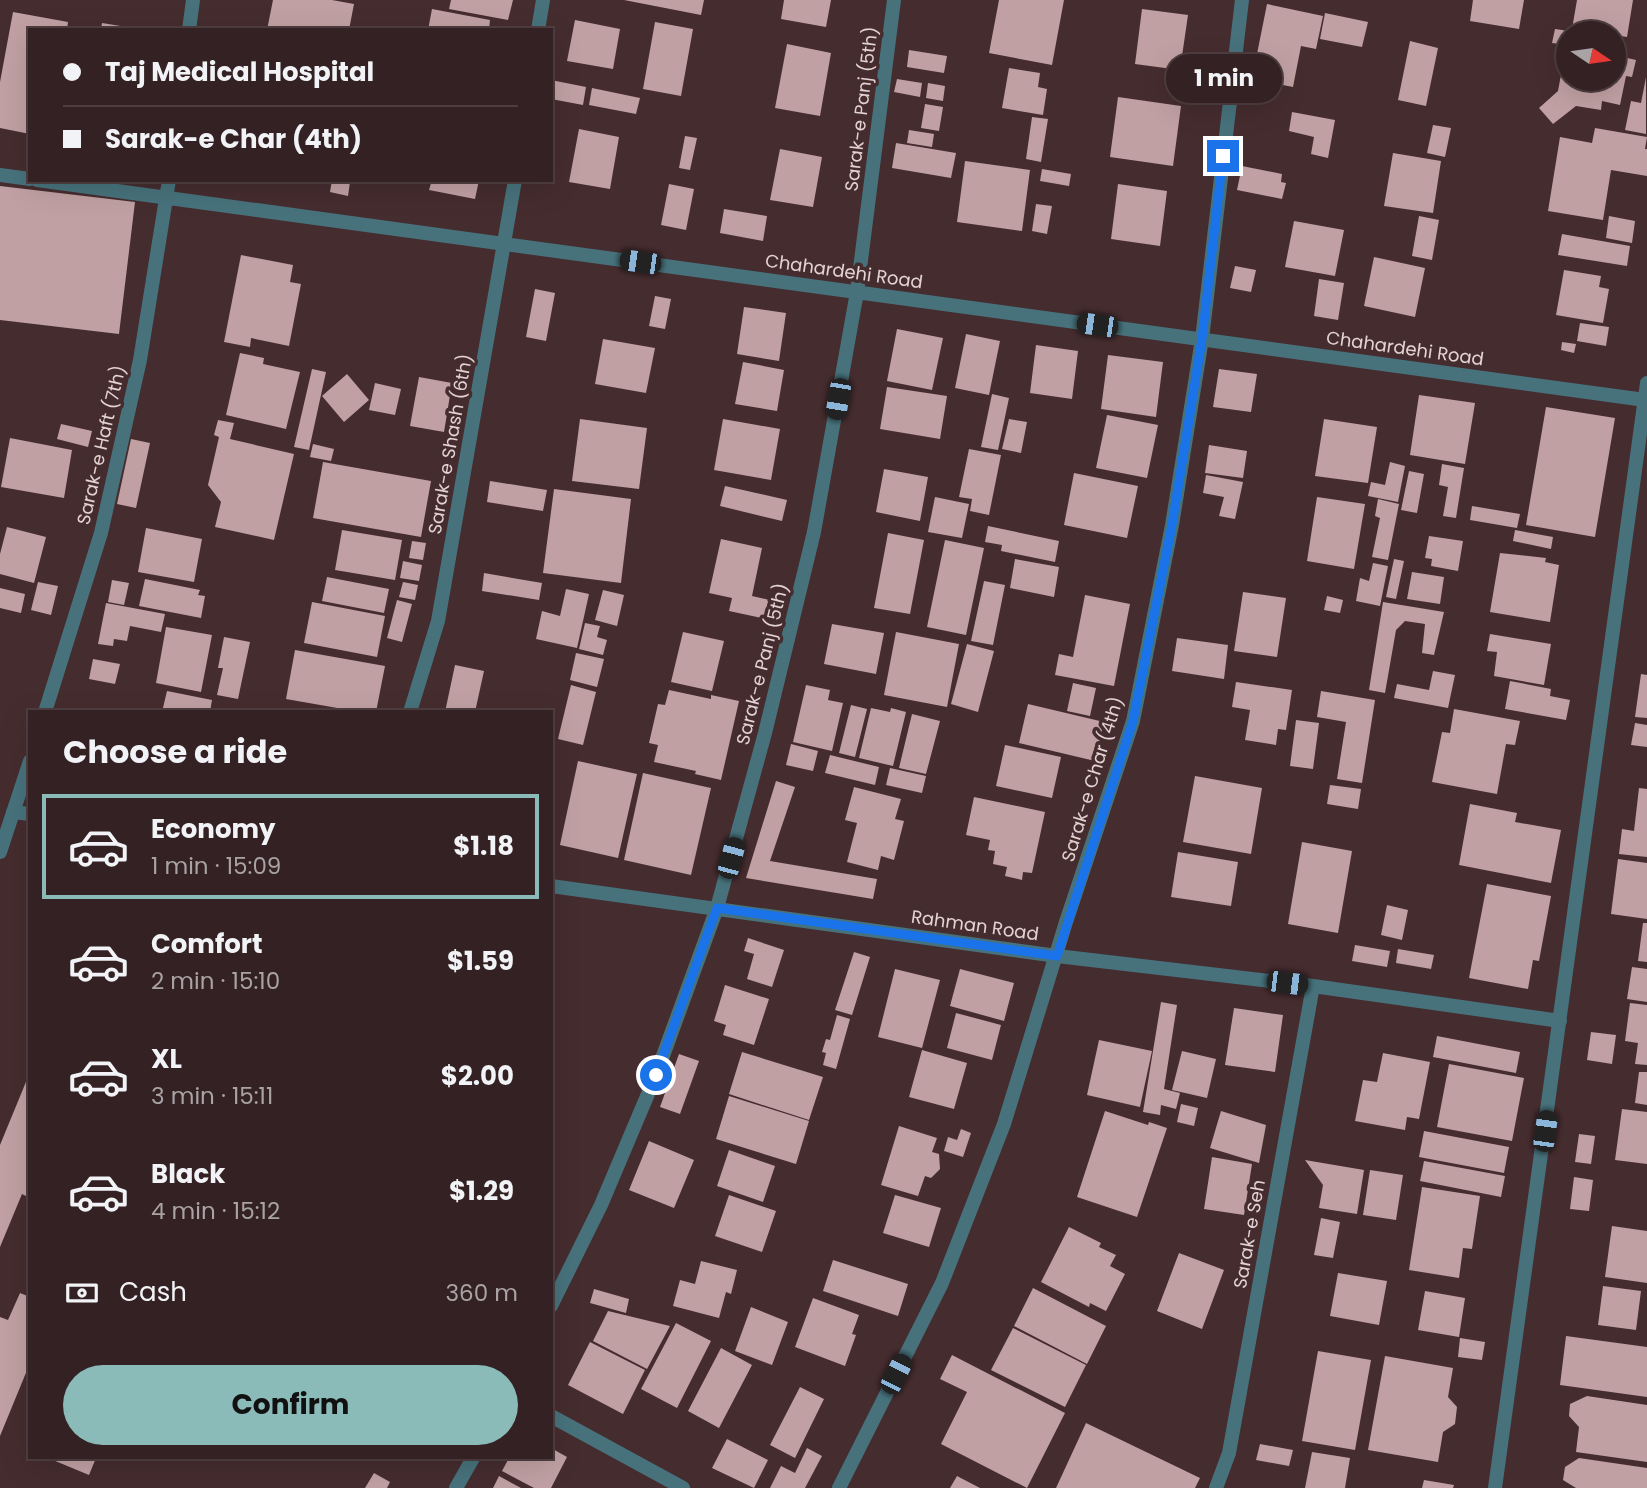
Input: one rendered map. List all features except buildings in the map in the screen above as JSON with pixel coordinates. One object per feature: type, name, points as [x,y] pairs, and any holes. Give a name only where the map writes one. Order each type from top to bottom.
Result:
[{"type":"street","points":[[189,28],[193,0]]},
{"type":"street","points":[[538,28],[543,0]]},
{"type":"street","name":"Sarak-e Panj (5th)","points":[[553,1302],[601,1205],[656,1075],[717,908],[765,733],[814,532],[856,292],[894,0]]},
{"type":"street","name":"Sarak-e Char (4th)","points":[[839,1488],[942,1283],[1004,1124],[1133,721],[1172,525],[1202,339],[1242,0]]},
{"type":"street","points":[[0,175],[28,179]]},
{"type":"street","name":"Chahardehi Road","points":[[51,182],[1645,400]]},
{"type":"street","name":"Sarak-e Haft (7th)","points":[[46,710],[104,520],[140,360],[169,182]]},
{"type":"street","name":"Sarak-e Shash (6th)","points":[[411,710],[438,621],[515,182]]},
{"type":"street","points":[[1495,1488],[1647,383]]},
{"type":"street","points":[[0,852],[28,767]]},
{"type":"street","points":[[13,812],[28,814]]},
{"type":"street","name":"Rahman Road","points":[[553,886],[1057,956],[1313,986],[1560,1021]]},
{"type":"street","name":"Sarak-e Seh","points":[[1216,1488],[1229,1453],[1313,986]]},
{"type":"street","points":[[553,1417],[683,1488]]},
{"type":"street","points":[[456,1488],[472,1459]]},
{"type":"route","points":[[656,1075],[717,908],[1057,956],[1133,721],[1172,525],[1202,339],[1223,156]]}]
